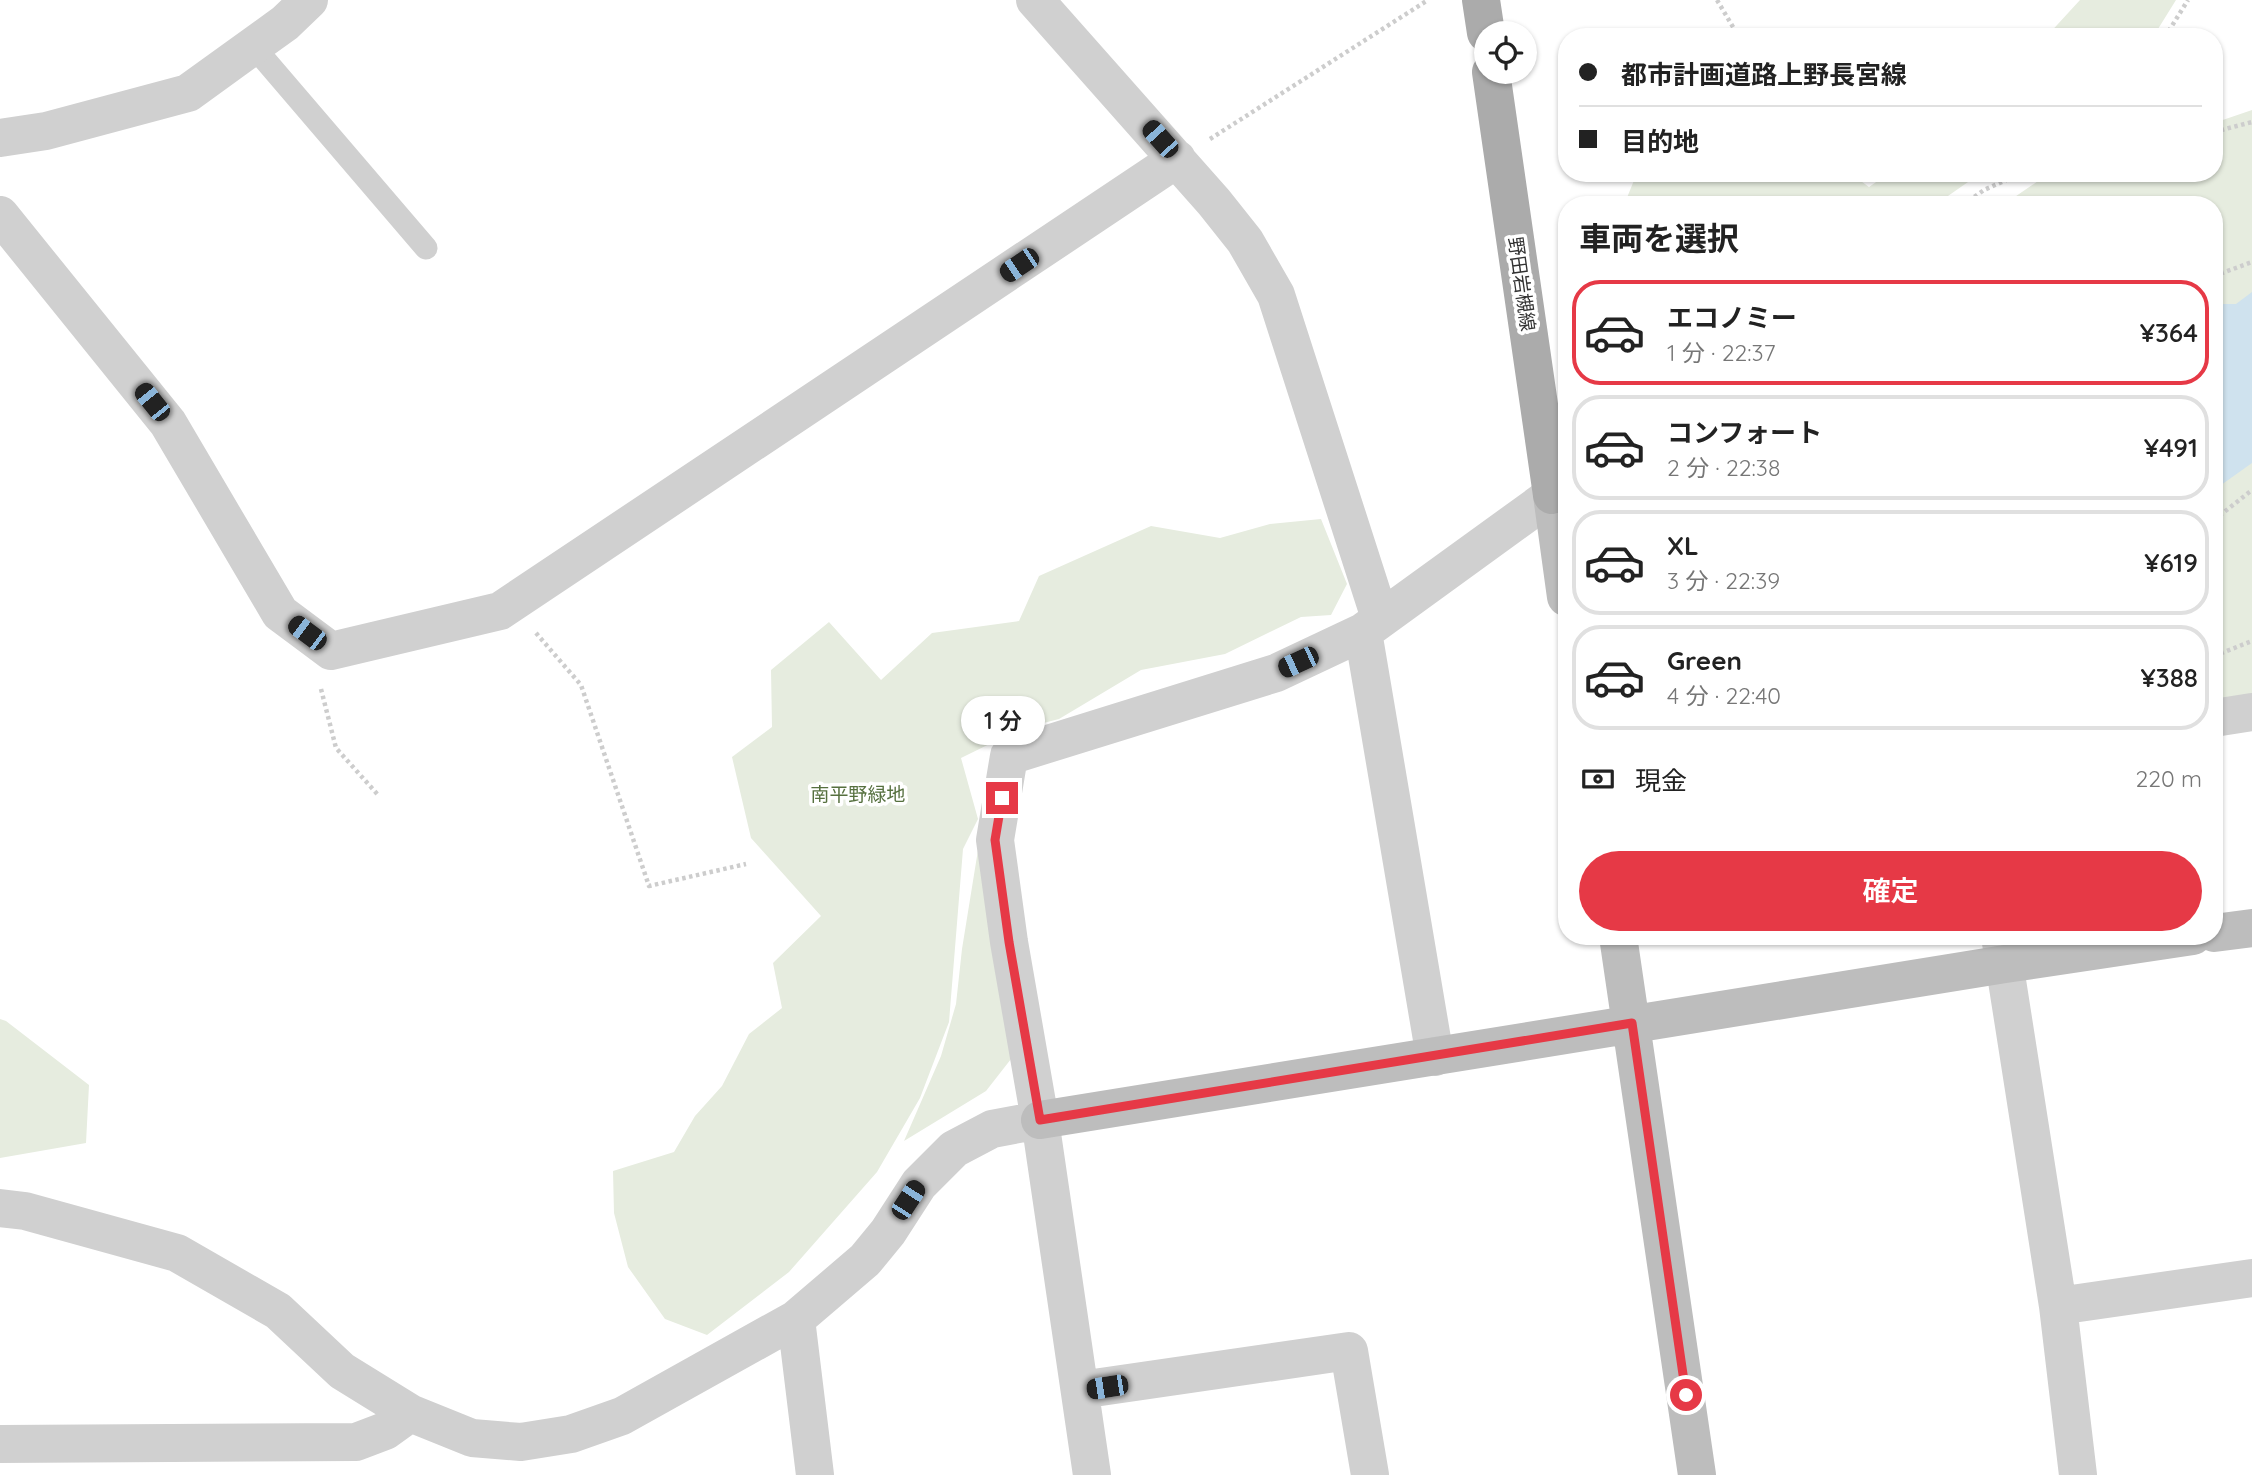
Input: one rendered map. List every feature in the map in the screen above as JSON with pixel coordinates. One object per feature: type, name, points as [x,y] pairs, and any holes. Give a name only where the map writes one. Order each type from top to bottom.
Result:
[{"type":"main road","points":[[1481,0],[1484,21]]},
{"type":"main road","name":"野田岩槻線","points":[[1494,84],[1552,495]]},
{"type":"street","points":[[0,138],[47,131],[188,93],[285,23],[309,0]]},
{"type":"street","points":[[1035,0],[1177,159],[1245,241],[1276,295],[1371,625],[1435,1057]]},
{"type":"street","points":[[0,215],[169,422],[280,613],[331,651],[500,611],[1177,159]]},
{"type":"street","points":[[1092,1475],[1040,1120],[1009,942],[995,840],[1009,756],[1276,673],[1371,625],[1552,495],[1558,539]]},
{"type":"street","points":[[2223,717],[2252,712]]},
{"type":"street","points":[[2223,932],[2252,928]]},
{"type":"street","points":[[1619,945],[1697,1475]]},
{"type":"street","points":[[0,1208],[25,1211],[177,1253],[278,1311],[342,1371],[410,1413],[472,1438],[521,1442],[571,1434],[622,1416],[796,1319],[864,1260],[888,1231],[919,1184],[954,1149],[992,1129],[1632,1023],[2002,950],[2070,945]]},
{"type":"street","points":[[2002,950],[2058,1306],[2078,1475]]},
{"type":"street","points":[[2058,1306],[2252,1278]]},
{"type":"street","points":[[796,1319],[815,1475]]},
{"type":"street","points":[[1080,1391],[1349,1351],[1370,1475]]},
{"type":"street","points":[[0,1444],[356,1442],[386,1430],[410,1413]]},
{"type":"lane","points":[[253,46],[426,248]]},
{"type":"path","points":[[1177,159],[1428,0]]},
{"type":"path","points":[[1717,0],[1734,28]]},
{"type":"path","points":[[2171,28],[2188,0]]},
{"type":"path","points":[[2223,130],[2252,122]]},
{"type":"path","points":[[1976,196],[2002,182]]},
{"type":"path","points":[[2223,273],[2252,262]]},
{"type":"path","points":[[2223,513],[2252,490]]},
{"type":"path","points":[[500,611],[529,625],[581,685],[649,886],[746,863]]},
{"type":"path","points":[[307,633],[336,748],[379,796]]},
{"type":"path","points":[[2223,652],[2252,641]]},
{"type":"green space","points":[[2080,0],[2176,0],[2159,28],[2054,28]]},
{"type":"green space","points":[[2252,110],[2252,698],[2223,703],[2223,196],[2016,196],[2037,182],[2223,182],[2223,120]]},
{"type":"green space","points":[[1633,182],[1862,182],[1869,187],[1876,182],[1968,182],[1948,196],[1628,196]]},
{"type":"green space","name":"南平野緑地","points":[[1321,519],[1347,584],[1331,615],[1301,617],[1225,654],[1141,670],[1059,719],[1020,729],[961,758],[978,819],[963,849],[949,1022],[920,1098],[877,1172],[789,1272],[707,1335],[665,1319],[628,1267],[614,1213],[613,1171],[674,1152],[695,1116],[722,1086],[749,1034],[782,1008],[773,963],[821,916],[751,838],[732,757],[772,727],[771,670],[829,622],[881,680],[932,633],[1019,621],[1039,576],[1151,526],[1220,538],[1270,524]]},
{"type":"green space","points":[[978,850],[1011,1059],[986,1091],[904,1141],[941,1056],[956,1004]]},
{"type":"green space","points":[[0,1019],[89,1085],[86,1143],[0,1158]]},
{"type":"water","points":[[2252,292],[2252,463],[2223,484],[2223,304],[2236,304]]},
{"type":"route","points":[[1002,798],[995,840],[1009,942],[1040,1120],[1632,1023],[1686,1395]]}]
